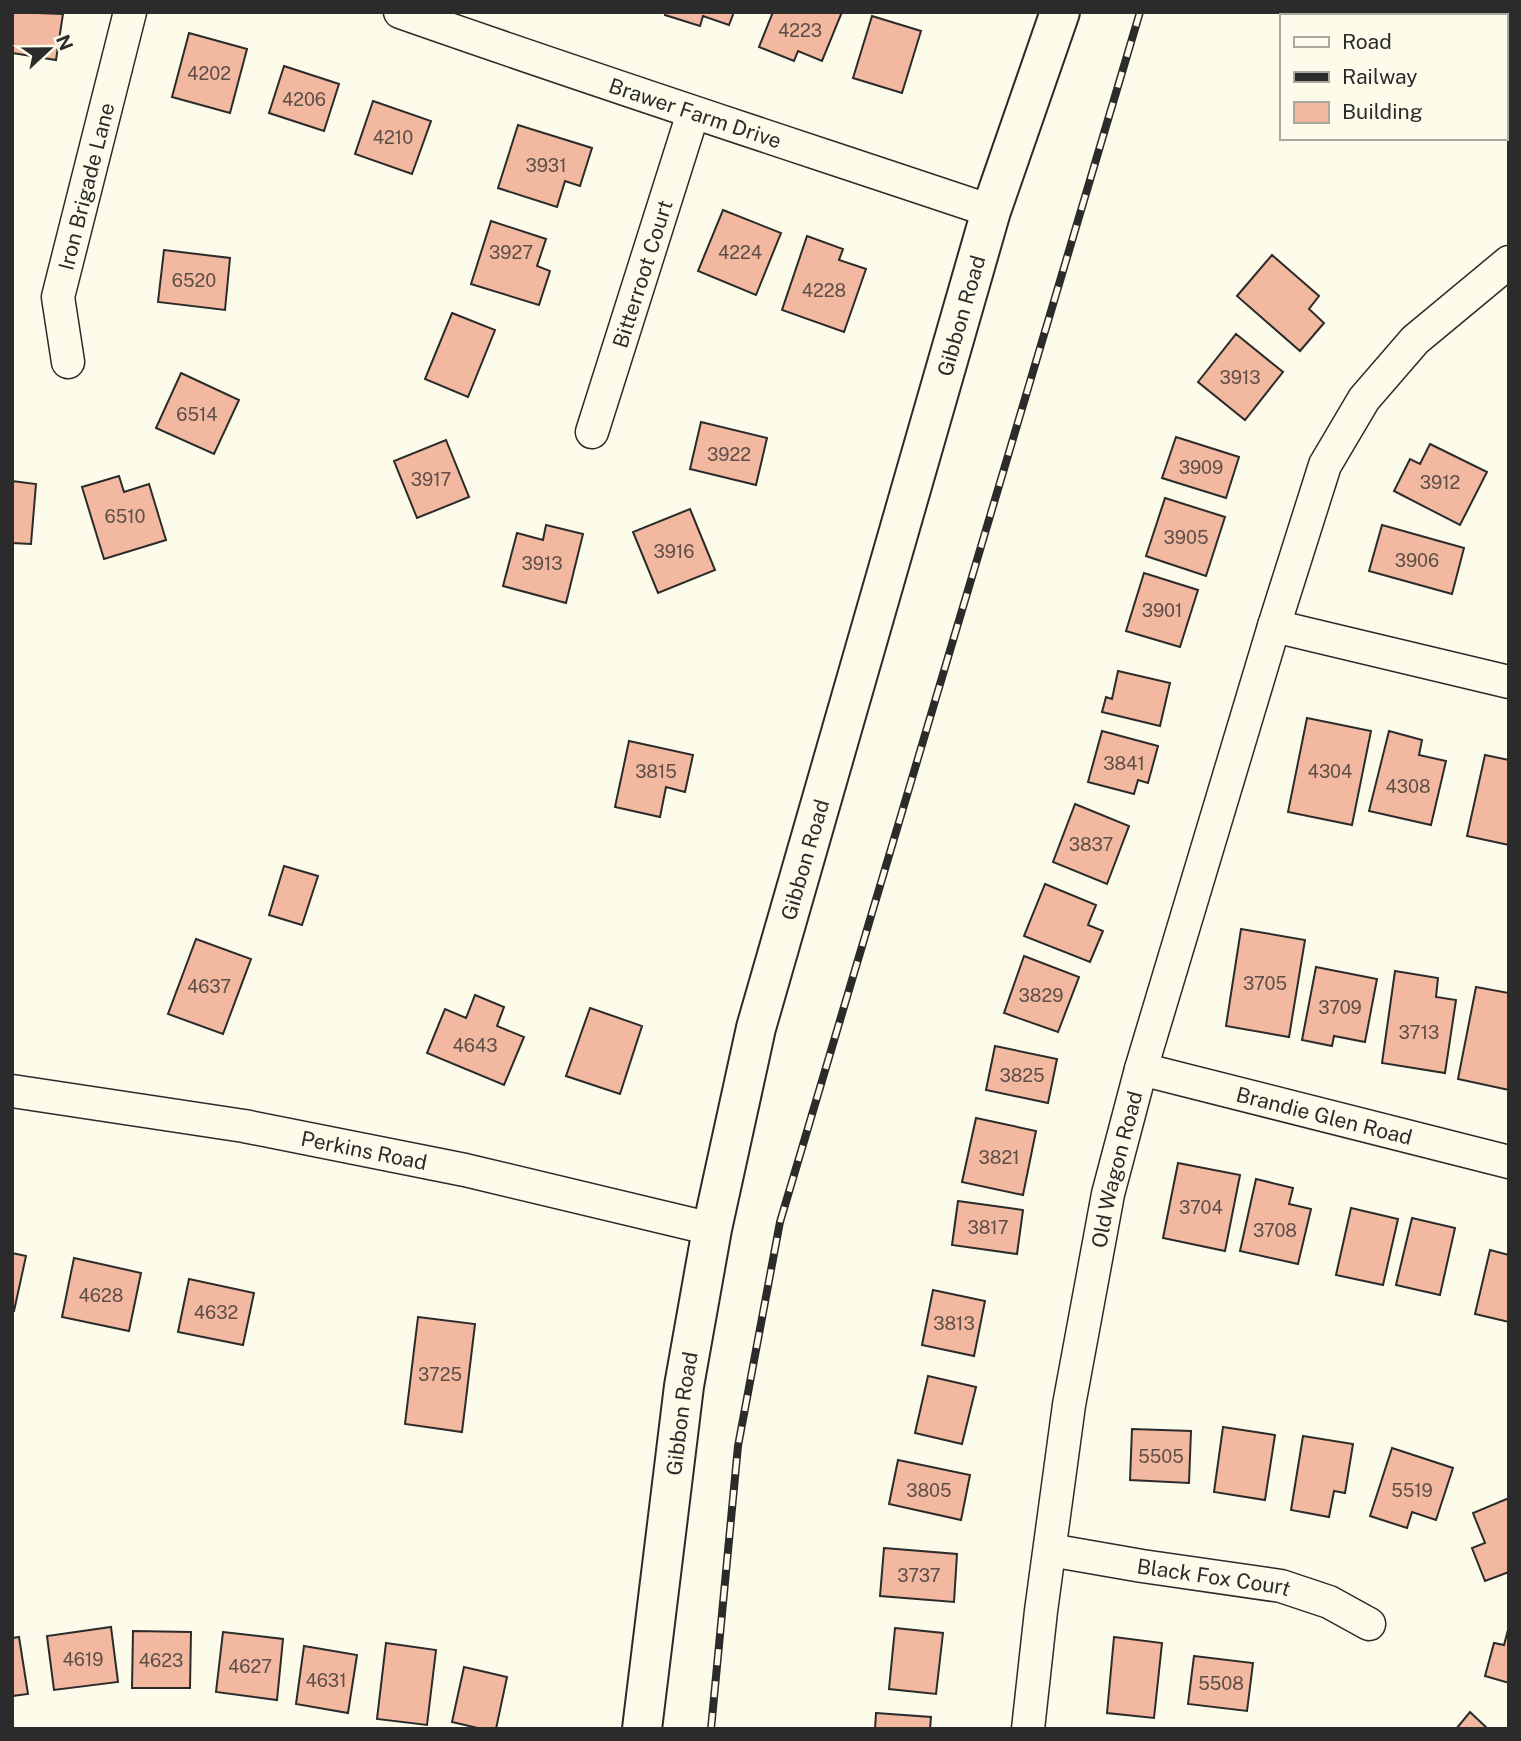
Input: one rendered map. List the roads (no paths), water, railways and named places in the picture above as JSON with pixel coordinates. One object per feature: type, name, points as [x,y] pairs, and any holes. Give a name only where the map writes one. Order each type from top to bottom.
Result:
[{"type":"main road","name":"Gibbon Road","points":[[642,1729],[684,1386],[712,1229],[756,1028],[991,211],[1060,12]]},
{"type":"street","name":"Iron Brigade Lane","points":[[68,362],[58,297],[130,12]]},
{"type":"street","name":"Brawer Farm Drive","points":[[400,12],[693,113],[991,211]]},
{"type":"street","name":"Bitterroot Court","points":[[592,432],[693,113]]},
{"type":"street","name":"Old Wagon Road","points":[[1028,1729],[1069,1405],[1108,1194],[1141,1069],[1325,465],[1364,399],[1415,340],[1509,262]]},
{"type":"street","points":[[1274,626],[1509,682]]},
{"type":"street","name":"Brandie Glen Road","points":[[1141,1069],[1509,1162]]},
{"type":"street","name":"Perkins Road","points":[[12,1091],[244,1126],[465,1170],[712,1229]]},
{"type":"street","name":"Black Fox Court","points":[[1050,1550],[1281,1586],[1329,1602],[1369,1624]]},
{"type":"railway","points":[[711,1729],[738,1446],[780,1222],[1140,12]]}]
